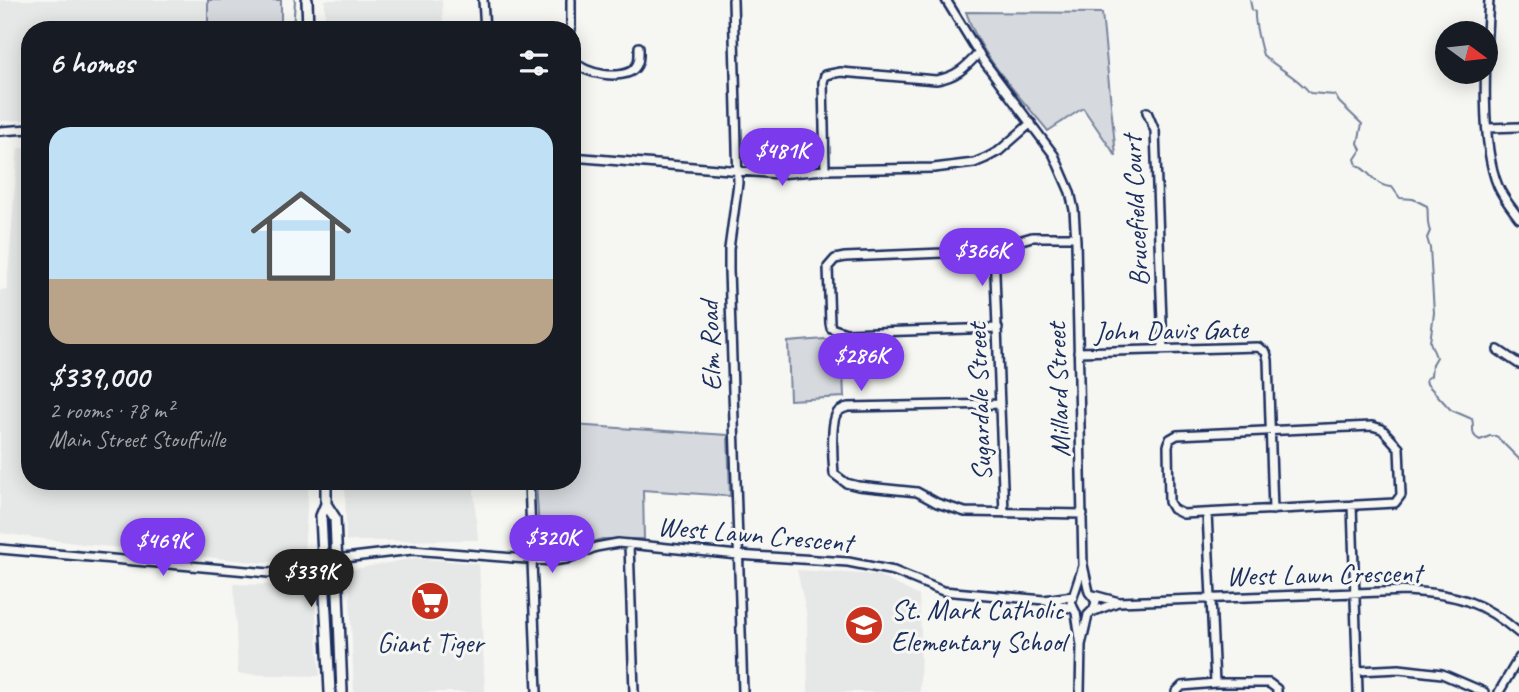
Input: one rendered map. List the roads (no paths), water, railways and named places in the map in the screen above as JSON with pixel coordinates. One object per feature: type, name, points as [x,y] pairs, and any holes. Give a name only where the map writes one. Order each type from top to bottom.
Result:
[{"type":"main road","points":[[307,0],[308,21]]},
{"type":"main road","points":[[326,490],[326,504],[321,516],[330,692]]},
{"type":"main road","points":[[326,504],[335,518],[342,692]]},
{"type":"street","points":[[483,0],[484,21]]},
{"type":"street","points":[[571,0],[571,21]]},
{"type":"street","name":"Elm Road","points":[[733,0],[738,172],[729,270],[743,692]]},
{"type":"street","name":"Millard Street","points":[[946,0],[979,53],[1054,155],[1063,173],[1074,210],[1083,565],[1091,593]]},
{"type":"street","points":[[1489,0],[1486,47],[1490,156],[1503,198],[1519,218]]},
{"type":"street","points":[[581,66],[594,72],[624,74],[633,70],[639,62],[639,47]]},
{"type":"street","points":[[825,170],[825,75],[841,72],[936,80],[950,78],[960,72],[979,53]]},
{"type":"street","name":"Brucefield Court","points":[[1147,112],[1155,131],[1163,349]]},
{"type":"street","points":[[581,159],[778,174],[825,170],[934,168],[974,163],[999,151],[1031,123]]},
{"type":"street","points":[[1488,128],[1519,127]]},
{"type":"street","points":[[0,131],[21,130]]},
{"type":"street","points":[[998,328],[846,333],[831,328],[828,267],[835,259],[845,257],[943,253],[994,247],[1032,237],[1076,237]]},
{"type":"street","name":"Sugardale Street","points":[[994,247],[1004,513]]},
{"type":"street","name":"John Davis Gate","points":[[1078,352],[1258,347],[1266,352],[1273,510]]},
{"type":"street","points":[[1497,350],[1519,364]]},
{"type":"street","points":[[1000,404],[848,407],[840,410],[835,414],[834,424],[834,474],[845,483],[917,492],[937,503],[965,512],[1083,514]]},
{"type":"street","points":[[1372,426],[1382,429],[1399,448],[1401,495],[1395,503],[1352,505],[1183,514],[1173,509],[1169,502],[1168,446],[1171,439],[1177,435],[1372,426]]},
{"type":"street","points":[[530,490],[537,692]]},
{"type":"street","points":[[1352,505],[1358,692]]},
{"type":"street","points":[[1208,513],[1215,683]]},
{"type":"street","points":[[629,544],[634,692]]},
{"type":"street","name":"West Lawn Crescent","points":[[0,549],[269,573],[336,559],[412,550],[567,559],[596,547],[629,544],[848,562],[894,571],[943,592],[1044,600],[1074,595]]},
{"type":"street","name":"Millard Street","points":[[1074,595],[1083,565]]},
{"type":"street","points":[[1080,692],[1081,645],[1071,603],[1074,595],[1081,591],[1091,593],[1096,601],[1081,645]]},
{"type":"street","name":"West Lawn Crescent","points":[[1090,613],[1119,602],[1408,591],[1443,593],[1485,607],[1519,633]]},
{"type":"street","name":"West Lawn Crescent","points":[[1091,593],[1119,602]]},
{"type":"street","name":"West Lawn Crescent","points":[[1044,600],[1074,611]]},
{"type":"street","points":[[1074,611],[1090,613]]},
{"type":"street","points":[[1499,692],[1519,658]]},
{"type":"street","points":[[1357,671],[1399,670],[1442,674],[1484,692]]},
{"type":"street","points":[[1177,692],[1182,686],[1269,682],[1277,692]]},
{"type":"waterway","points":[[294,21],[295,0]]},
{"type":"waterway","points":[[1250,0],[1255,12],[1263,55],[1310,93],[1335,95],[1362,124],[1358,143],[1361,150],[1355,159],[1357,165],[1381,184],[1392,187],[1400,198],[1413,199],[1427,206],[1434,313],[1430,342],[1436,357],[1431,376],[1426,379],[1427,384],[1451,410],[1472,419],[1473,434],[1477,438],[1480,440],[1496,436],[1519,459]]},
{"type":"place","name":"Giant Tiger","points":[[430,601]]},
{"type":"place","name":"St. Mark Catholic Elementary School","points":[[864,625]]}]
